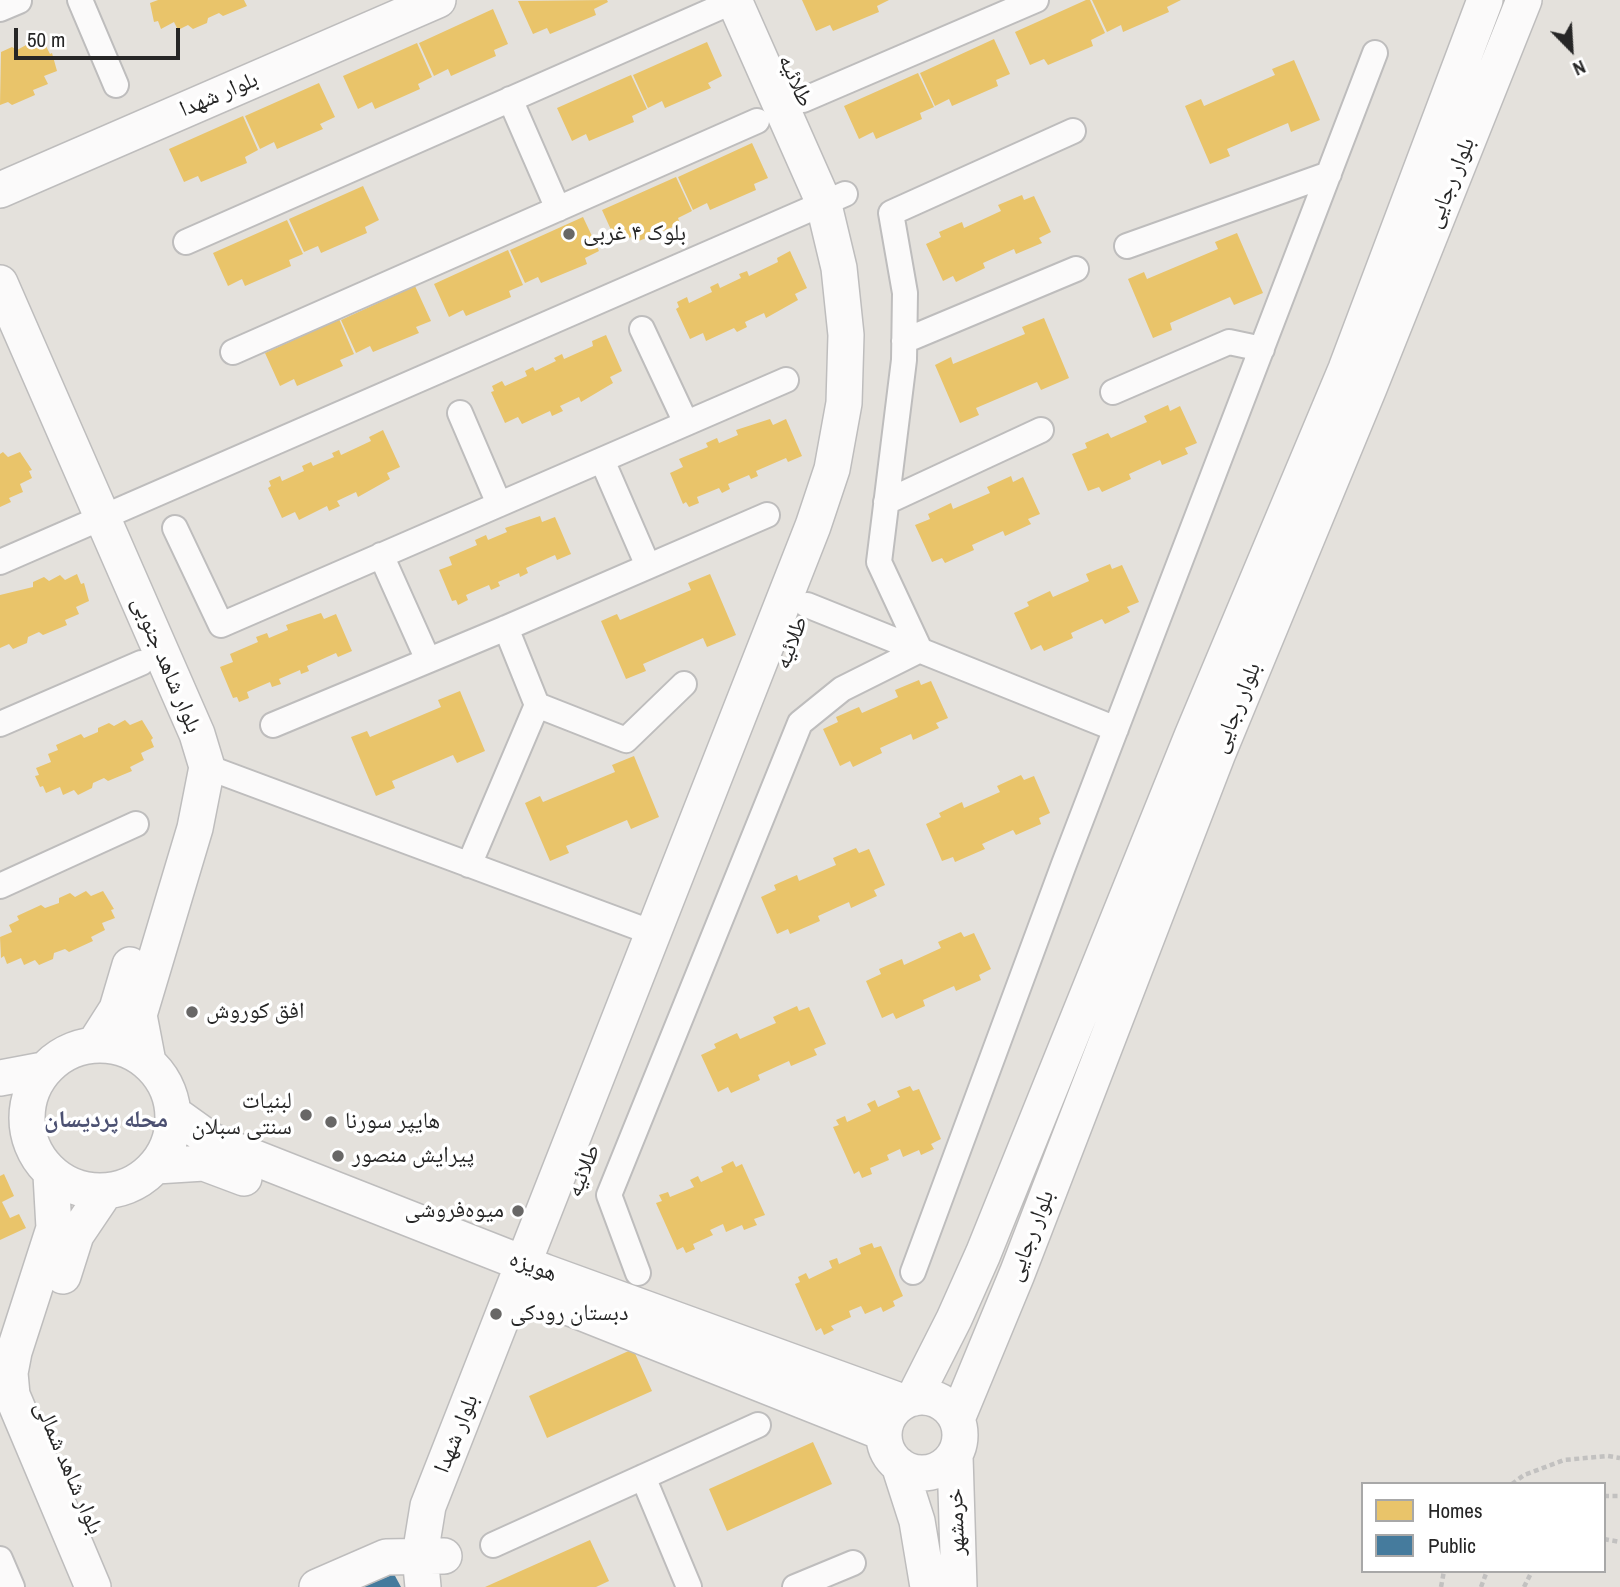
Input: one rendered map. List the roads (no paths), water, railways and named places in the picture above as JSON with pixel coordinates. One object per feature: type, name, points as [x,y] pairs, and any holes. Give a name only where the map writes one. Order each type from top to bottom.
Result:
[{"type":"street","points":[[80,0],[117,85]]},
{"type":"street","name":"بلوار شهدا","points":[[0,164],[380,0]]},
{"type":"street","name":"بلوار شهدا","points":[[0,190],[438,0]]},
{"type":"street","points":[[186,242],[734,0]]},
{"type":"street","name":"طلائیه","points":[[734,0],[834,198]]},
{"type":"street","name":"طلائیه","points":[[531,1277],[796,601],[832,469],[844,402],[846,335],[834,198],[803,100],[759,0]]},
{"type":"street","points":[[803,100],[1036,0]]},
{"type":"street","name":"بلوار رجایی","points":[[908,1400],[954,1319],[983,1254],[1192,736],[1346,369],[1485,0]]},
{"type":"street","name":"بلوار رجایی","points":[[957,1419],[1017,1274],[1218,753],[1369,388],[1524,0]]},
{"type":"street","points":[[913,1272],[1116,729],[1375,53]]},
{"type":"street","points":[[510,99],[558,209]]},
{"type":"street","points":[[233,352],[757,121]]},
{"type":"street","points":[[920,650],[879,562],[904,341],[905,293],[891,213],[1073,131]]},
{"type":"street","points":[[1127,246],[1329,174]]},
{"type":"street","points":[[0,562],[834,198]]},
{"type":"street","points":[[904,341],[1076,269]]},
{"type":"street","name":"بلوار شاهد جنوبی","points":[[0,284],[91,522],[141,663],[175,741],[183,769],[180,792],[117,1009],[94,1045]]},
{"type":"street","points":[[642,329],[686,424]]},
{"type":"street","name":"بلوار شاهد جنوبی","points":[[0,342],[197,734],[206,767],[195,828],[139,1015],[148,1062]]},
{"type":"street","points":[[1113,392],[1229,342],[1262,349]]},
{"type":"street","points":[[175,528],[221,625],[786,380]]},
{"type":"street","points":[[460,414],[499,504]]},
{"type":"street","points":[[886,502],[1041,430]]},
{"type":"street","points":[[602,460],[648,566]]},
{"type":"street","points":[[273,725],[767,515]]},
{"type":"street","points":[[381,555],[428,660]]},
{"type":"street","points":[[796,601],[1116,729]]},
{"type":"street","points":[[469,865],[537,705],[506,628]]},
{"type":"street","points":[[638,1273],[609,1195],[800,723],[842,689],[920,650]]},
{"type":"street","points":[[0,724],[141,663]]},
{"type":"street","points":[[537,705],[626,740],[684,684]]},
{"type":"street","points":[[206,767],[664,936]]},
{"type":"street","points":[[0,886],[136,824]]},
{"type":"street","points":[[94,1045],[122,1048],[148,1062],[166,1085],[173,1113],[170,1141],[156,1167],[133,1184],[105,1192],[76,1189],[51,1175],[33,1152],[13,1115],[29,1096],[43,1070],[66,1052],[94,1045]]},
{"type":"street","points":[[0,1078],[43,1070]]},
{"type":"street","name":"هویزه","points":[[173,1113],[212,1141],[531,1277],[884,1433]]},
{"type":"street","name":"هویزه","points":[[156,1167],[204,1163],[531,1277],[908,1400]]},
{"type":"street","name":"بلوار شاهد شمالی","points":[[51,1175],[54,1228],[10,1373],[12,1395],[9,1418],[93,1587]]},
{"type":"street","name":"بلوار شاهد شمالی","points":[[105,1192],[76,1235],[34,1374],[40,1406],[118,1587]]},
{"type":"street","name":"بلوار شهدا","points":[[433,1571],[428,1506],[531,1277]]},
{"type":"street","points":[[908,1400],[939,1401],[957,1419],[961,1431],[955,1456],[934,1472],[909,1471],[899,1465],[885,1445],[887,1421],[908,1400]]},
{"type":"street","points":[[493,1545],[758,1425]]},
{"type":"street","name":"خرمشهر","points":[[955,1456],[959,1587]]},
{"type":"street","name":"خرمشهر","points":[[899,1465],[917,1521],[928,1587]]},
{"type":"street","points":[[643,1477],[689,1587]]},
{"type":"street","points":[[317,1587],[386,1557],[433,1571]]},
{"type":"street","points":[[1,1562],[12,1587]]},
{"type":"street","points":[[795,1587],[853,1563]]},
{"type":"place","name":"بلوک ۴ غربی","points":[[569,234]]},
{"type":"place","name":"افق کوروش","points":[[192,1012]]},
{"type":"place","name":"لبنیات سنتی سبلان","points":[[306,1115]]},
{"type":"place","name":"هایپر سورنا","points":[[331,1122]]},
{"type":"place","name":"پیرایش منصور","points":[[338,1156]]},
{"type":"place","name":"میوه‌فروشی","points":[[518,1211]]},
{"type":"place","name":"دبستان رودکی","points":[[496,1314]]},
{"type":"district","name":"محله پردیسان","points":[[106,1121]]}]
